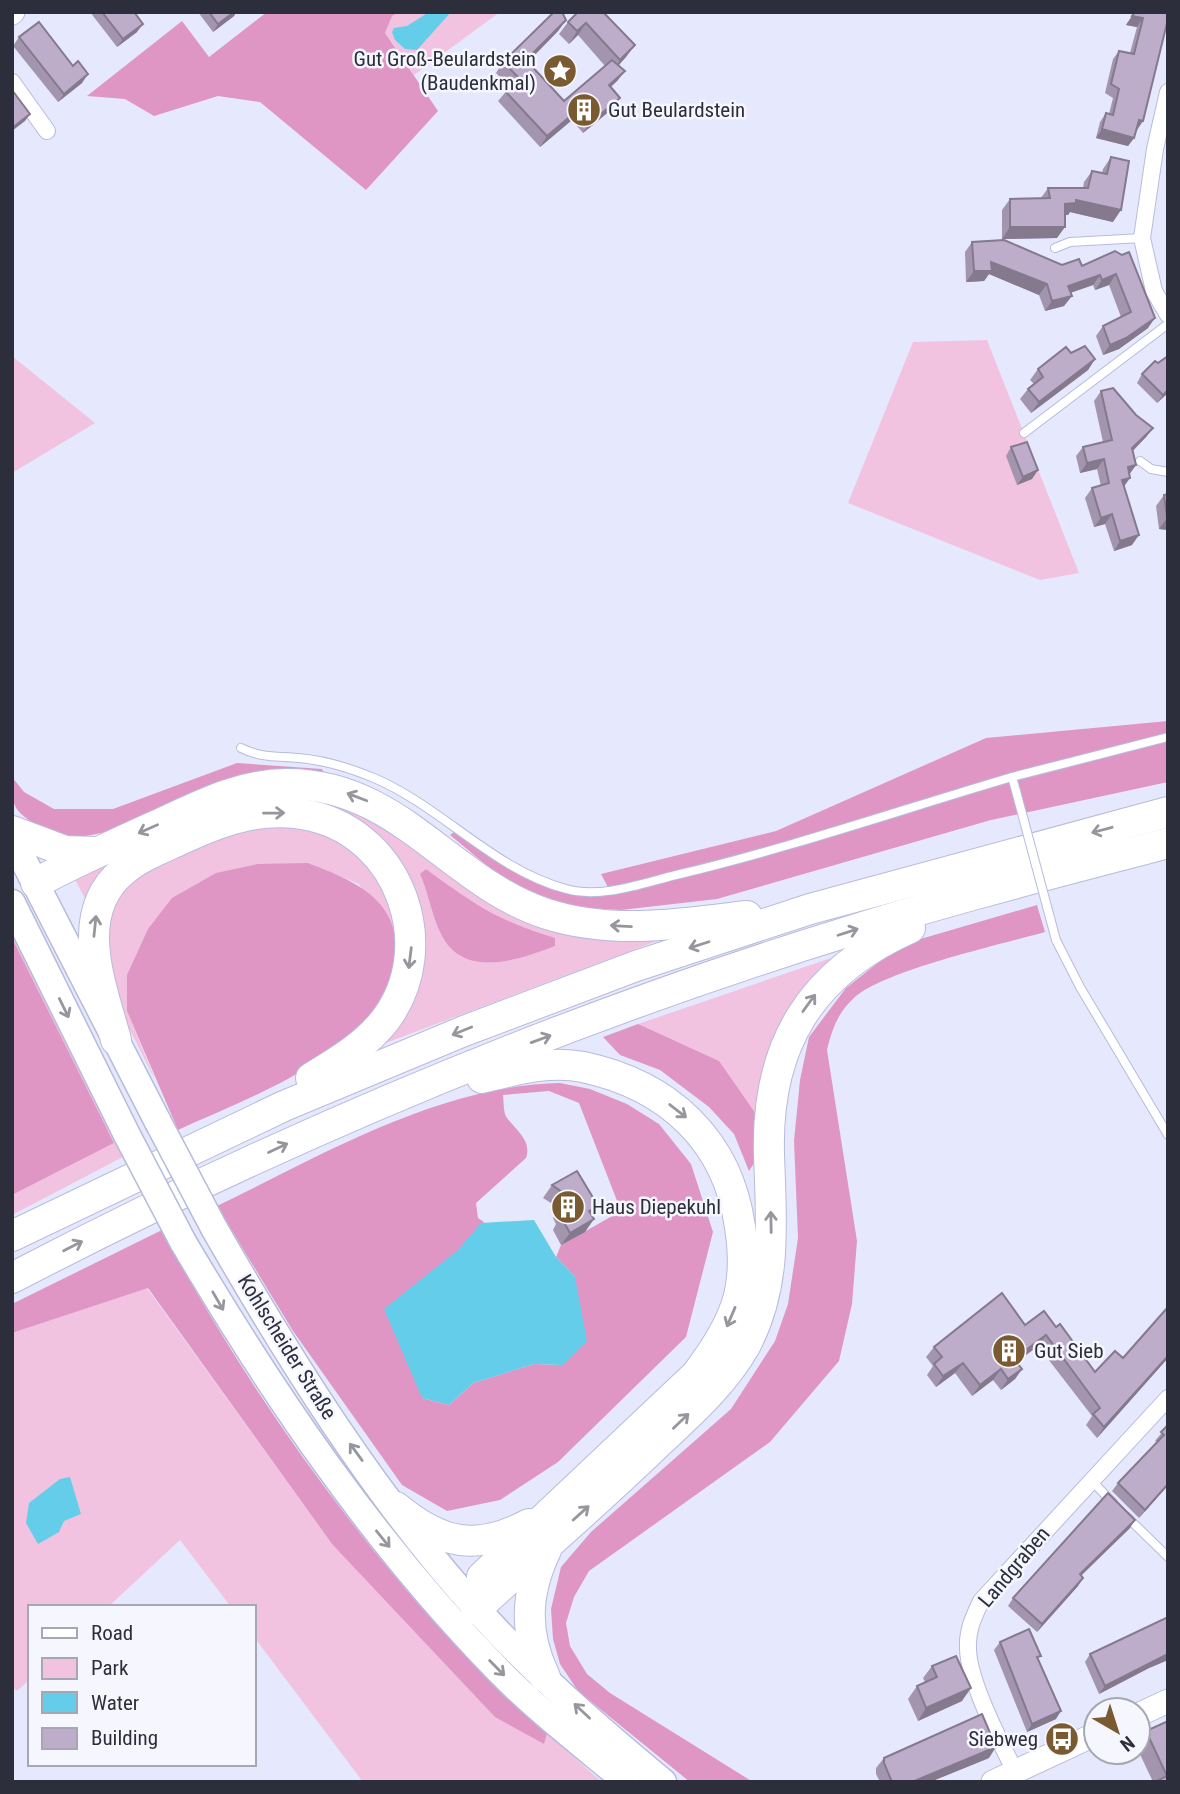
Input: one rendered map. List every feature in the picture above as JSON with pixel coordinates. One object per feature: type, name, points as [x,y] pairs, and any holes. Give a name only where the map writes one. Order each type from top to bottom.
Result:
[{"type":"highway","points":[[24,889],[97,852],[229,794],[260,786],[309,785],[356,797],[391,813],[500,891],[554,916],[609,926],[638,927],[810,909]]},
{"type":"highway","points":[[12,1236],[226,1131],[476,1026],[636,966],[810,909],[1168,812]]},
{"type":"highway","points":[[116,1040],[95,960],[94,924],[104,892],[124,870],[220,822],[257,813],[312,816],[341,827],[368,846],[395,880],[409,917],[411,957],[402,991],[386,1019],[355,1050],[226,1131]]},
{"type":"highway","points":[[12,831],[65,851],[97,852]]},
{"type":"highway","points":[[12,1278],[209,1179],[472,1065],[849,931],[1168,843]]},
{"type":"highway","points":[[396,1507],[416,1524],[440,1536],[464,1541],[493,1539],[548,1528],[712,1392],[729,1370],[755,1325],[764,1302],[771,1252],[769,1135],[773,1091],[780,1061],[800,1015],[833,976],[871,947],[1005,886]]},
{"type":"highway","points":[[387,1101],[526,1067],[581,1066],[619,1078],[655,1094],[682,1114],[706,1139],[724,1169],[737,1208],[744,1254],[737,1304],[719,1343],[696,1375],[548,1528],[463,1607]]},
{"type":"highway","points":[[545,1677],[534,1655],[528,1615],[534,1577],[548,1528]]},
{"type":"main road","name":"Kohlscheider Straße","points":[[12,838],[24,889],[116,1040],[214,1228],[281,1342],[463,1607],[500,1672],[626,1782]]},
{"type":"main road","name":"Kohlscheider Straße","points":[[12,903],[183,1242],[303,1434],[384,1542],[545,1677],[663,1782]]},
{"type":"street","points":[[12,82],[47,131]]},
{"type":"street","points":[[1168,92],[1161,150],[1142,238],[1154,291],[1168,315]]},
{"type":"street","name":"Landgraben","points":[[1015,1772],[972,1673],[967,1648],[970,1623],[982,1601],[1168,1398]]},
{"type":"street","points":[[1152,1708],[1168,1701]]},
{"type":"street","points":[[993,1782],[1082,1741]]},
{"type":"lane","points":[[1055,248],[1070,242],[1142,238]]},
{"type":"lane","points":[[1024,433],[1168,324]]},
{"type":"lane","points":[[1140,461],[1151,470],[1168,472]]},
{"type":"lane","points":[[242,748],[264,758],[298,758],[340,765],[377,779],[506,862],[537,879],[569,890],[613,889],[749,858],[1012,777],[1168,737]]},
{"type":"lane","points":[[1012,777],[1056,940],[1080,987],[1168,1135]]},
{"type":"lane","points":[[1091,1480],[1168,1557]]},
{"type":"green space","points":[[399,12],[500,12],[414,75],[385,33],[392,15]]},
{"type":"green space","points":[[987,340],[1079,573],[1040,580],[848,503],[913,342]]},
{"type":"green space","points":[[12,356],[95,423],[12,473]]},
{"type":"green space","points":[[294,793],[339,803],[382,819],[495,899],[548,922],[608,933],[670,936],[375,1047],[394,1026],[411,990],[418,956],[416,921],[406,889],[389,859],[366,835],[337,816],[302,805],[285,803],[252,806],[221,815],[147,846],[123,860],[104,879],[89,906],[72,874],[152,834],[207,811],[265,796]],"holes":[[[426,869],[472,902],[502,918],[555,939],[555,946],[510,960],[479,962],[464,958],[452,950],[436,922],[421,875]]]},
{"type":"green space","points":[[264,822],[303,824],[337,836],[369,861],[400,924],[396,944],[359,884],[308,863],[127,1011],[156,1082],[116,1002],[104,926],[125,882],[158,861]]},
{"type":"green space","points":[[12,927],[123,1157],[12,1215],[12,1195],[114,1143],[12,938]]},
{"type":"green space","points":[[831,958],[758,1117],[638,1024]]},
{"type":"green space","points":[[147,1288],[332,1544],[544,1743],[547,1734],[602,1782],[363,1782],[256,1640],[256,1605],[229,1605],[180,1540],[110,1605],[28,1605],[28,1681],[17,1691],[12,1686],[12,1333]]},
{"type":"shaded area","points":[[267,12],[399,12],[392,16],[385,33],[438,111],[366,190],[260,102],[218,96],[154,116],[125,99],[87,96],[182,21],[209,57]]},
{"type":"shaded area","points":[[1168,721],[1168,782],[991,820],[717,899],[621,910],[570,907],[529,892],[491,869],[450,835],[454,832],[510,870],[557,891],[577,895],[611,893],[601,874],[776,831],[986,738]]},
{"type":"shaded area","points":[[237,763],[322,769],[325,775],[265,774],[233,777],[136,821],[109,831],[83,836],[58,835],[36,825],[18,810],[12,794],[12,777],[24,792],[54,809],[113,809]]},
{"type":"shaded area","points":[[308,863],[356,884],[381,905],[390,919],[395,935],[395,954],[386,988],[367,1018],[342,1043],[311,1065],[278,1084],[178,1130],[127,1011],[127,975],[148,929],[172,898],[216,873],[258,864]]},
{"type":"shaded area","points":[[426,869],[487,910],[555,938],[555,946],[510,960],[479,962],[465,958],[452,950],[442,936],[420,874]]},
{"type":"shaded area","points":[[1037,905],[1045,932],[888,978],[867,989],[843,1010],[833,1029],[827,1050],[857,1241],[852,1304],[839,1361],[770,1442],[589,1571],[574,1597],[566,1623],[570,1646],[587,1674],[610,1693],[753,1782],[690,1782],[578,1691],[560,1664],[553,1639],[551,1609],[561,1567],[591,1532],[731,1409],[775,1341],[788,1304],[798,1238],[794,1141],[800,1080],[809,1037],[846,988],[889,954],[917,940]]},
{"type":"shaded area","points":[[12,938],[114,1143],[12,1195]]},
{"type":"shaded area","points":[[638,1024],[719,1061],[758,1117],[758,1157],[749,1171],[734,1134],[709,1107],[660,1070],[620,1055],[603,1037]]},
{"type":"shaded area","points":[[560,1083],[590,1089],[627,1104],[659,1124],[691,1164],[713,1232],[686,1337],[558,1462],[500,1500],[447,1511],[402,1485],[293,1331],[217,1206],[383,1126],[470,1096],[515,1087]],"holes":[[[549,1091],[579,1103],[621,1211],[561,1245],[556,1257],[575,1277],[563,1365],[534,1364],[473,1383],[449,1405],[422,1398],[458,1250],[484,1222],[478,1218],[476,1203],[526,1158],[527,1146],[506,1116],[503,1095]]]},
{"type":"shaded area","points":[[162,1230],[221,1334],[286,1434],[321,1482],[357,1530],[434,1622],[547,1734],[544,1744],[495,1717],[332,1544],[148,1288],[12,1333],[12,1304]]},
{"type":"water","points":[[429,12],[451,12],[417,50],[405,49],[395,40],[392,32],[394,28],[407,26]]},
{"type":"water","points":[[534,1220],[556,1257],[575,1277],[587,1341],[563,1365],[534,1364],[473,1383],[449,1405],[422,1398],[384,1309],[458,1250],[481,1223]]},
{"type":"water","points":[[70,1477],[81,1514],[64,1521],[59,1532],[38,1544],[26,1523],[29,1503],[60,1479]]},
{"type":"building","points":[[102,12],[134,12],[143,24],[123,39]]},
{"type":"building","points":[[209,12],[234,12],[218,24]]},
{"type":"building","points":[[554,12],[562,12],[566,20],[526,60],[564,101],[612,60],[625,71],[609,85],[620,98],[590,123],[579,109],[547,136],[505,91],[519,78],[503,62]]},
{"type":"building","points":[[578,12],[603,12],[635,45],[620,60],[586,23],[577,31],[568,22]]},
{"type":"building","points":[[1135,12],[1168,12],[1168,19],[1143,121],[1139,120],[1134,138],[1102,129],[1106,113],[1113,115],[1119,89],[1111,84],[1119,51],[1134,54],[1143,18],[1132,16]]},
{"type":"building","points":[[39,22],[73,66],[78,61],[88,74],[64,94],[19,37]]},
{"type":"building","points":[[12,90],[30,114],[12,128]]},
{"type":"building","points":[[1111,157],[1129,161],[1121,210],[1076,200],[1076,203],[1065,204],[1065,227],[1010,227],[1010,199],[1050,198],[1048,188],[1088,188],[1092,171],[1107,174]]},
{"type":"building","points":[[1004,240],[1062,265],[1079,259],[1082,266],[1115,251],[1122,255],[1129,252],[1155,318],[1126,338],[1110,345],[1103,326],[1131,312],[1116,274],[1102,280],[1100,275],[1068,286],[1072,296],[1052,301],[1047,284],[991,262],[992,271],[974,271],[972,242]]},
{"type":"building","points":[[1085,346],[1095,359],[1039,402],[1028,389],[1043,377],[1038,369],[1066,347],[1071,353]]},
{"type":"building","points":[[1168,356],[1168,390],[1163,395],[1142,374],[1155,361],[1158,363]]},
{"type":"building","points":[[1113,388],[1136,415],[1153,428],[1132,448],[1136,465],[1128,467],[1130,478],[1122,480],[1139,535],[1120,541],[1112,514],[1101,518],[1092,488],[1109,483],[1104,459],[1087,463],[1083,447],[1112,440],[1101,391]]},
{"type":"building","points":[[1027,442],[1038,470],[1023,477],[1011,447]]},
{"type":"building","points":[[1168,494],[1168,518],[1167,518],[1164,495]]},
{"type":"building","points":[[577,1171],[598,1206],[589,1211],[594,1219],[570,1233],[561,1217],[566,1214],[561,1205],[572,1199],[552,1185]]},
{"type":"building","points":[[1002,1293],[1025,1325],[1044,1311],[1056,1327],[1060,1324],[1095,1372],[1115,1351],[1123,1358],[1168,1307],[1168,1356],[1104,1427],[1093,1414],[1100,1408],[1046,1335],[1014,1359],[1022,1369],[1008,1379],[1001,1369],[980,1385],[963,1363],[943,1376],[934,1364],[942,1357],[934,1347]]},
{"type":"building","points":[[1168,1425],[1168,1484],[1145,1510],[1118,1483],[1164,1435],[1161,1432]]},
{"type":"building","points":[[1108,1493],[1135,1520],[1080,1574],[1083,1578],[1042,1624],[1013,1598]]},
{"type":"building","points":[[1168,1617],[1168,1654],[1105,1686],[1090,1654]]},
{"type":"building","points":[[1029,1629],[1041,1656],[1037,1657],[1061,1711],[1032,1724],[1000,1642]]},
{"type":"building","points":[[956,1656],[971,1688],[926,1708],[917,1686],[937,1677],[932,1666]]},
{"type":"building","points":[[982,1714],[996,1747],[912,1782],[892,1782],[884,1758]]},
{"type":"building","points":[[1168,1721],[1168,1782],[1155,1782],[1167,1776],[1152,1744],[1152,1728]]},
{"type":"place","name":"Gut Groß-Beulardstein (Baudenkmal)","points":[[560,71]]},
{"type":"place","name":"Gut Beulardstein","points":[[584,110]]},
{"type":"place","name":"Haus Diepekuhl","points":[[568,1207]]},
{"type":"place","name":"Gut Sieb","points":[[1009,1351]]},
{"type":"place","name":"Siebweg","points":[[1062,1739]]}]
